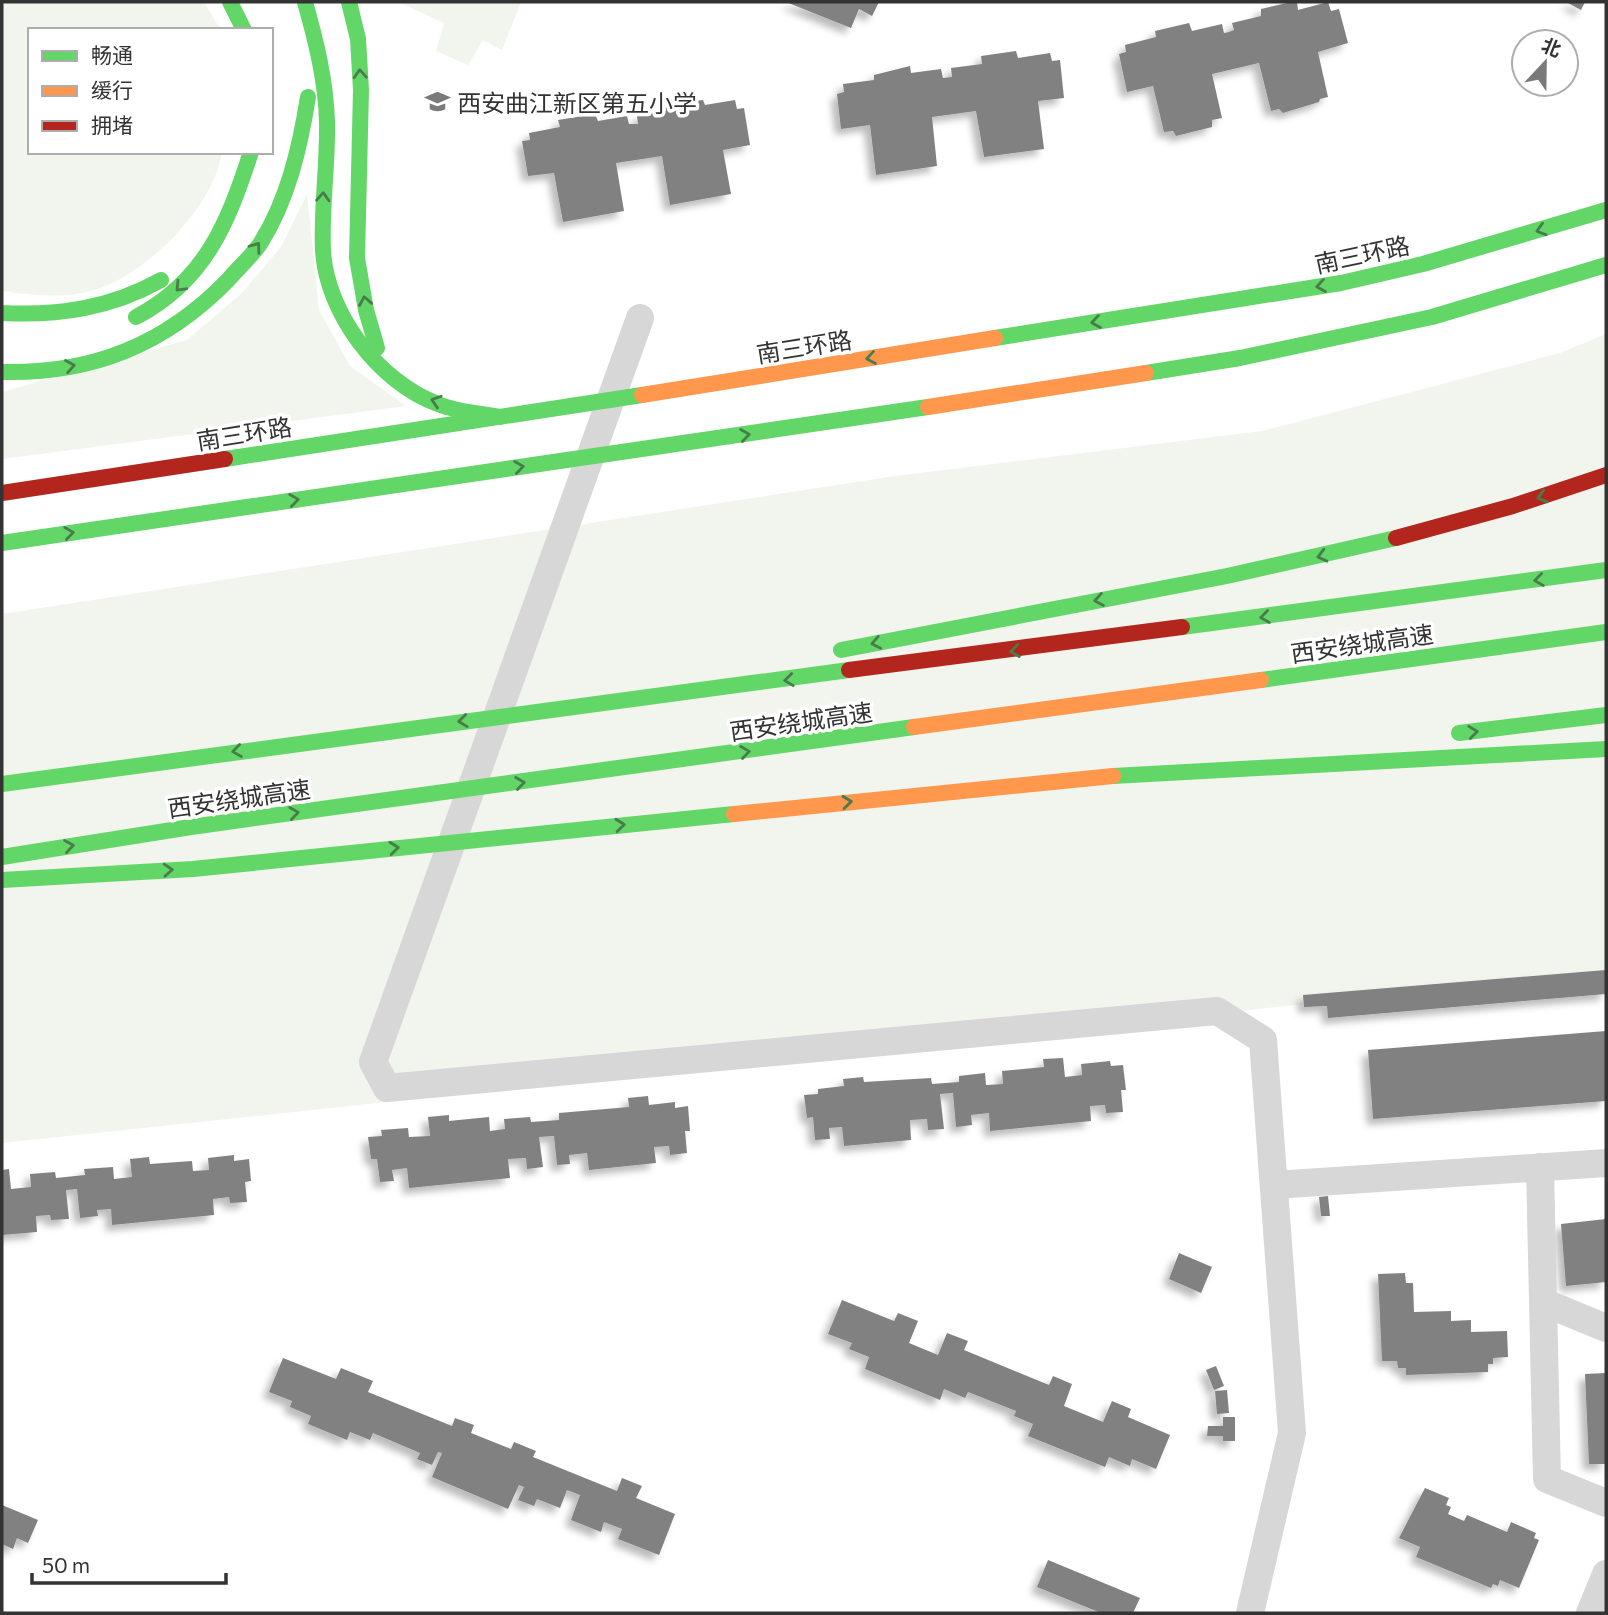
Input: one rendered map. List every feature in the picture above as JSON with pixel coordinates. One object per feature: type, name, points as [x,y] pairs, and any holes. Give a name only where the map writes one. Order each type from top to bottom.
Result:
[{"type":"main road","points":[[230,2],[243,28]]},
{"type":"main road","points":[[304,2],[317,39],[327,134],[322,208],[328,287],[348,327],[383,367],[429,401],[502,417]]},
{"type":"main road","points":[[349,2],[358,39],[361,90],[357,258],[366,310],[383,367]]},
{"type":"main road","points":[[2,374],[74,367],[126,350],[175,327],[218,291],[259,246],[283,199],[300,144],[317,39]]},
{"type":"main road","points":[[126,322],[168,300],[194,273],[236,199],[250,154]]},
{"type":"main road","name":"南三环路","points":[[2,493],[502,417],[1341,283],[1423,264],[1606,210]]},
{"type":"main road","points":[[2,313],[49,314],[110,304],[139,293],[191,260],[217,231]]},
{"type":"main road","points":[[2,543],[1026,393],[1240,358],[1432,317],[1606,265]]},
{"type":"main road","points":[[2,374],[51,354]]},
{"type":"main road","points":[[829,652],[1032,611],[1262,571],[1454,523],[1606,475]]},
{"type":"main road","name":"西安绕城高速","points":[[2,784],[530,712],[994,654],[1606,570]]},
{"type":"main road","name":"西安绕城高速","points":[[2,857],[191,827],[1606,632]]},
{"type":"main road","points":[[530,712],[775,663]]},
{"type":"main road","points":[[1440,736],[1606,715]]},
{"type":"main road","points":[[2,880],[192,869],[1162,771],[1370,745]]},
{"type":"main road","points":[[1162,771],[1606,749]]},
{"type":"street","points":[[640,318],[438,888],[373,1062],[387,1088],[1217,1011],[1263,1040],[1292,1433],[1250,1613]]},
{"type":"street","points":[[1274,1185],[1606,1163]]},
{"type":"street","points":[[1540,1167],[1547,1479],[1606,1503]]},
{"type":"street","points":[[1543,1303],[1606,1328]]},
{"type":"street","points":[[1590,1613],[1606,1574]]},
{"type":"shaded area","points":[[2,2],[204,2],[220,28],[28,28],[28,154],[221,154],[206,195],[192,216],[155,254],[135,270],[114,282],[83,293],[36,295],[2,291]]},
{"type":"shaded area","points":[[398,2],[521,2],[502,50],[483,40],[468,65],[436,51],[444,23]]},
{"type":"shaded area","points":[[307,194],[319,310],[350,366],[406,406],[2,459],[2,392],[187,340],[242,293],[281,247]]},
{"type":"shaded area","points":[[1606,334],[1606,972],[2,1143],[2,614],[895,476],[1262,431],[1560,353]]},
{"type":"building","points":[[786,2],[879,2],[872,16],[859,9],[851,28]]},
{"type":"building","points":[[1297,2],[1298,10],[1328,2],[1331,11],[1339,9],[1348,43],[1318,52],[1328,97],[1320,99],[1319,102],[1283,113],[1279,109],[1271,111],[1259,63],[1212,74],[1222,118],[1212,120],[1212,127],[1176,136],[1173,131],[1164,132],[1153,86],[1127,92],[1119,54],[1126,52],[1125,45],[1156,37],[1155,31],[1189,23],[1192,31],[1222,24],[1224,33],[1229,32],[1234,30],[1232,23],[1261,16],[1261,9]]},
{"type":"building","points":[[1566,2],[1585,2],[1581,10]]},
{"type":"building","points":[[1016,51],[1018,58],[1050,53],[1052,61],[1060,60],[1064,98],[1038,101],[1044,149],[984,157],[976,111],[932,117],[937,166],[876,175],[870,125],[841,129],[837,94],[844,92],[843,84],[874,80],[874,75],[910,66],[911,73],[941,69],[943,78],[952,77],[951,68],[982,64],[981,56]]},
{"type":"building","points":[[703,100],[705,105],[735,100],[737,109],[744,108],[750,145],[723,150],[731,194],[670,205],[662,156],[616,163],[624,211],[563,222],[554,173],[528,176],[522,141],[530,140],[529,133],[560,127],[558,120],[595,114],[598,121],[627,116],[629,124],[638,124],[637,116],[666,111],[666,104]]},
{"type":"building","points":[[1606,970],[1606,994],[1328,1018],[1327,1006],[1304,1007],[1303,995]]},
{"type":"building","points":[[1606,1031],[1606,1101],[1373,1119],[1368,1050]]},
{"type":"building","points":[[1063,1058],[1065,1077],[1082,1075],[1081,1064],[1110,1061],[1111,1066],[1123,1065],[1126,1090],[1121,1090],[1123,1112],[1106,1113],[1105,1105],[1090,1106],[1091,1121],[990,1131],[989,1113],[971,1115],[972,1125],[956,1127],[953,1093],[940,1094],[944,1129],[928,1130],[927,1119],[910,1120],[911,1140],[844,1146],[842,1127],[829,1128],[830,1139],[815,1140],[813,1117],[807,1118],[804,1095],[818,1094],[818,1089],[844,1086],[843,1079],[863,1077],[864,1082],[931,1078],[932,1084],[959,1082],[959,1076],[985,1073],[986,1085],[1003,1084],[1002,1071],[1044,1067],[1043,1059]]},
{"type":"building","points":[[648,1096],[649,1105],[675,1102],[675,1108],[688,1106],[690,1131],[685,1131],[687,1153],[670,1155],[669,1146],[654,1147],[656,1163],[589,1170],[587,1153],[569,1155],[570,1164],[557,1165],[554,1136],[539,1137],[543,1167],[527,1169],[526,1158],[508,1159],[510,1178],[409,1188],[407,1168],[392,1170],[394,1181],[380,1182],[377,1159],[371,1159],[368,1137],[382,1136],[381,1130],[408,1128],[409,1137],[430,1136],[428,1117],[449,1115],[449,1121],[489,1117],[490,1131],[505,1129],[504,1119],[530,1117],[531,1122],[559,1120],[559,1113],[629,1107],[628,1098]]},
{"type":"building","points":[[234,1155],[234,1161],[249,1159],[251,1181],[245,1182],[247,1202],[230,1203],[229,1197],[213,1199],[214,1215],[112,1225],[111,1209],[97,1210],[98,1216],[80,1218],[77,1189],[66,1190],[69,1219],[51,1220],[50,1215],[36,1216],[37,1232],[2,1235],[2,1170],[9,1169],[11,1189],[31,1187],[30,1174],[55,1172],[56,1178],[85,1175],[84,1169],[113,1167],[114,1179],[132,1177],[130,1159],[149,1157],[150,1164],[192,1161],[193,1171],[209,1170],[208,1158]]},
{"type":"building","points":[[1328,1196],[1330,1216],[1321,1216],[1319,1197]]},
{"type":"building","points":[[1606,1219],[1606,1282],[1566,1286],[1561,1224]]},
{"type":"building","points":[[1179,1253],[1212,1267],[1201,1293],[1169,1279]]},
{"type":"building","points":[[1405,1273],[1406,1283],[1413,1283],[1414,1312],[1451,1311],[1451,1321],[1471,1320],[1471,1332],[1507,1331],[1508,1357],[1493,1358],[1493,1364],[1488,1364],[1488,1372],[1406,1375],[1406,1368],[1398,1368],[1397,1361],[1382,1361],[1378,1274]]},
{"type":"building","points":[[842,1300],[894,1321],[898,1313],[918,1321],[909,1343],[938,1355],[947,1333],[968,1341],[964,1350],[1049,1385],[1053,1376],[1072,1384],[1064,1406],[1103,1422],[1112,1401],[1131,1409],[1128,1417],[1170,1435],[1156,1469],[1132,1459],[1130,1466],[1109,1457],[1105,1467],[1028,1436],[1033,1424],[1014,1416],[1016,1411],[968,1392],[965,1398],[944,1389],[940,1400],[865,1369],[869,1357],[849,1349],[852,1343],[828,1334]]},
{"type":"building","points":[[283,1358],[336,1379],[341,1368],[373,1381],[368,1392],[452,1426],[455,1418],[474,1425],[471,1433],[511,1449],[514,1442],[536,1451],[533,1457],[617,1491],[622,1478],[642,1486],[636,1498],[675,1514],[659,1555],[618,1539],[622,1529],[604,1522],[601,1532],[571,1520],[580,1495],[567,1490],[560,1508],[537,1499],[534,1506],[518,1500],[524,1487],[519,1485],[508,1509],[432,1477],[442,1453],[438,1452],[432,1465],[417,1459],[420,1453],[373,1433],[370,1440],[350,1432],[347,1440],[308,1424],[311,1416],[290,1407],[292,1401],[269,1392]]},
{"type":"building","points":[[1216,1366],[1224,1386],[1214,1390],[1206,1370]]},
{"type":"building","points":[[1606,1373],[1606,1464],[1589,1464],[1585,1374]]},
{"type":"building","points":[[1227,1390],[1229,1413],[1217,1414],[1215,1391]]},
{"type":"building","points":[[1223,1417],[1235,1417],[1235,1441],[1223,1441],[1223,1436],[1207,1436],[1208,1426],[1223,1426]]},
{"type":"building","points":[[1425,1488],[1449,1498],[1446,1505],[1451,1507],[1448,1514],[1464,1521],[1467,1515],[1507,1532],[1511,1522],[1536,1533],[1534,1538],[1539,1540],[1519,1588],[1500,1580],[1498,1586],[1493,1584],[1491,1588],[1416,1557],[1420,1547],[1399,1538]]},
{"type":"building","points":[[2,1505],[38,1520],[28,1543],[17,1538],[13,1549],[2,1544]]},
{"type":"building","points":[[1048,1560],[1140,1598],[1133,1613],[1101,1613],[1037,1587]]},
{"type":"traffic: fast","points":[[230,2],[243,28]]},
{"type":"traffic: fast","points":[[305,2],[325,91],[327,138],[323,250],[326,274],[334,297],[359,342],[395,379],[416,394],[445,407],[500,417]]},
{"type":"traffic: fast","points":[[349,2],[358,39],[361,90],[357,258],[366,310],[377,348]]},
{"type":"traffic: fast","points":[[2,372],[66,368],[96,361],[153,338],[204,303],[253,253],[270,227],[292,173],[308,97]]},
{"type":"traffic: fast","points":[[136,317],[180,286],[197,268],[223,226],[250,154]]},
{"type":"traffic: fast","points":[[995,338],[1341,283],[1423,264],[1606,210]]},
{"type":"traffic: fast","points":[[1146,373],[1240,358],[1432,317],[1606,265]]},
{"type":"traffic: fast","points":[[2,313],[44,313],[104,304],[161,280]]},
{"type":"traffic: fast","points":[[225,459],[642,395]]},
{"type":"traffic: fast","points":[[2,543],[928,407]]},
{"type":"traffic: fast","points":[[841,650],[1227,576],[1396,538]]},
{"type":"traffic: fast","points":[[1182,627],[1606,570]]},
{"type":"traffic: fast","points":[[1261,680],[1606,632]]},
{"type":"traffic: fast","points":[[2,784],[849,670]]},
{"type":"traffic: fast","points":[[1459,733],[1606,715]]},
{"type":"traffic: fast","points":[[2,857],[191,827],[914,727]]},
{"type":"traffic: fast","points":[[1113,776],[1606,749]]},
{"type":"traffic: fast","points":[[2,880],[193,869],[734,814]]},
{"type":"traffic: slow","points":[[642,395],[995,338]]},
{"type":"traffic: slow","points":[[928,407],[1146,373]]},
{"type":"traffic: slow","points":[[914,727],[1261,680]]},
{"type":"traffic: slow","points":[[734,814],[1113,776]]},
{"type":"traffic: jam","points":[[2,493],[225,459]]},
{"type":"traffic: jam","points":[[1396,538],[1513,506],[1606,475]]},
{"type":"traffic: jam","points":[[849,670],[1182,627]]},
{"type":"place","name":"西安曲江新区第五小学","points":[[437,102]]}]
